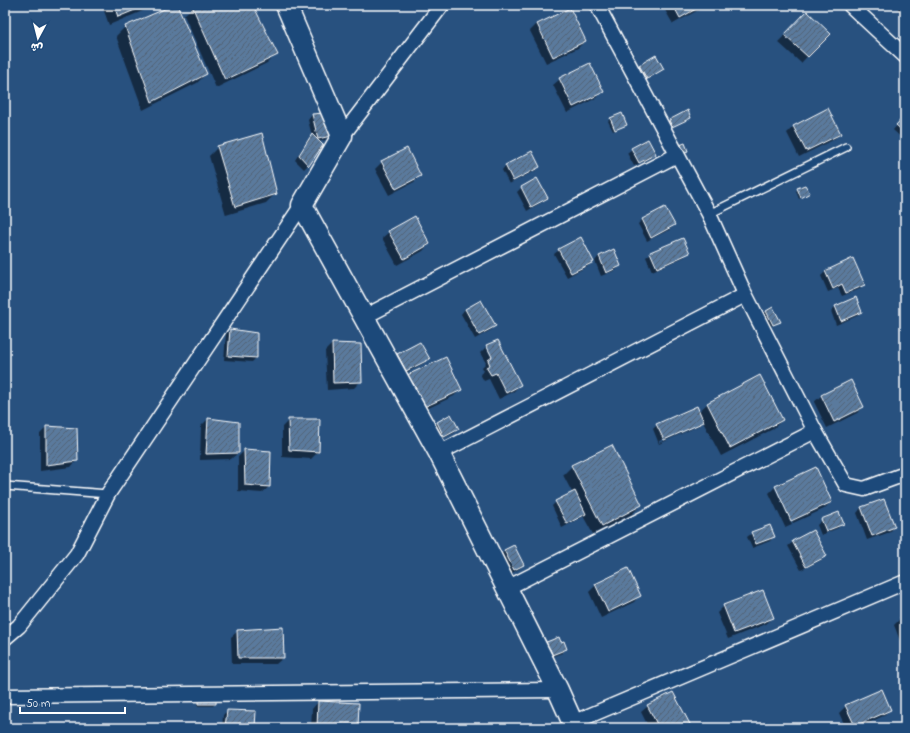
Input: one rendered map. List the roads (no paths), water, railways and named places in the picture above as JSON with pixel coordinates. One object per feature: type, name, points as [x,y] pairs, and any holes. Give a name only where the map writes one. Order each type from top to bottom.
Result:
[{"type":"street","points":[[286,5],[342,136]]},
{"type":"street","points":[[5,638],[19,626],[77,554],[108,494],[302,205],[342,136],[442,5]]},
{"type":"street","points":[[597,5],[676,155],[709,214],[745,295],[815,431],[846,485],[864,489],[905,474]]},
{"type":"street","points":[[850,5],[905,56]]},
{"type":"street","points":[[364,317],[676,155]]},
{"type":"street","points":[[302,205],[439,453],[558,690],[574,725],[905,582]]},
{"type":"street","points":[[439,453],[745,295]]},
{"type":"street","points":[[507,588],[815,431]]},
{"type":"street","points":[[5,696],[558,690]]},
{"type":"lane","points":[[709,214],[846,147]]},
{"type":"lane","points":[[5,486],[108,494]]}]
